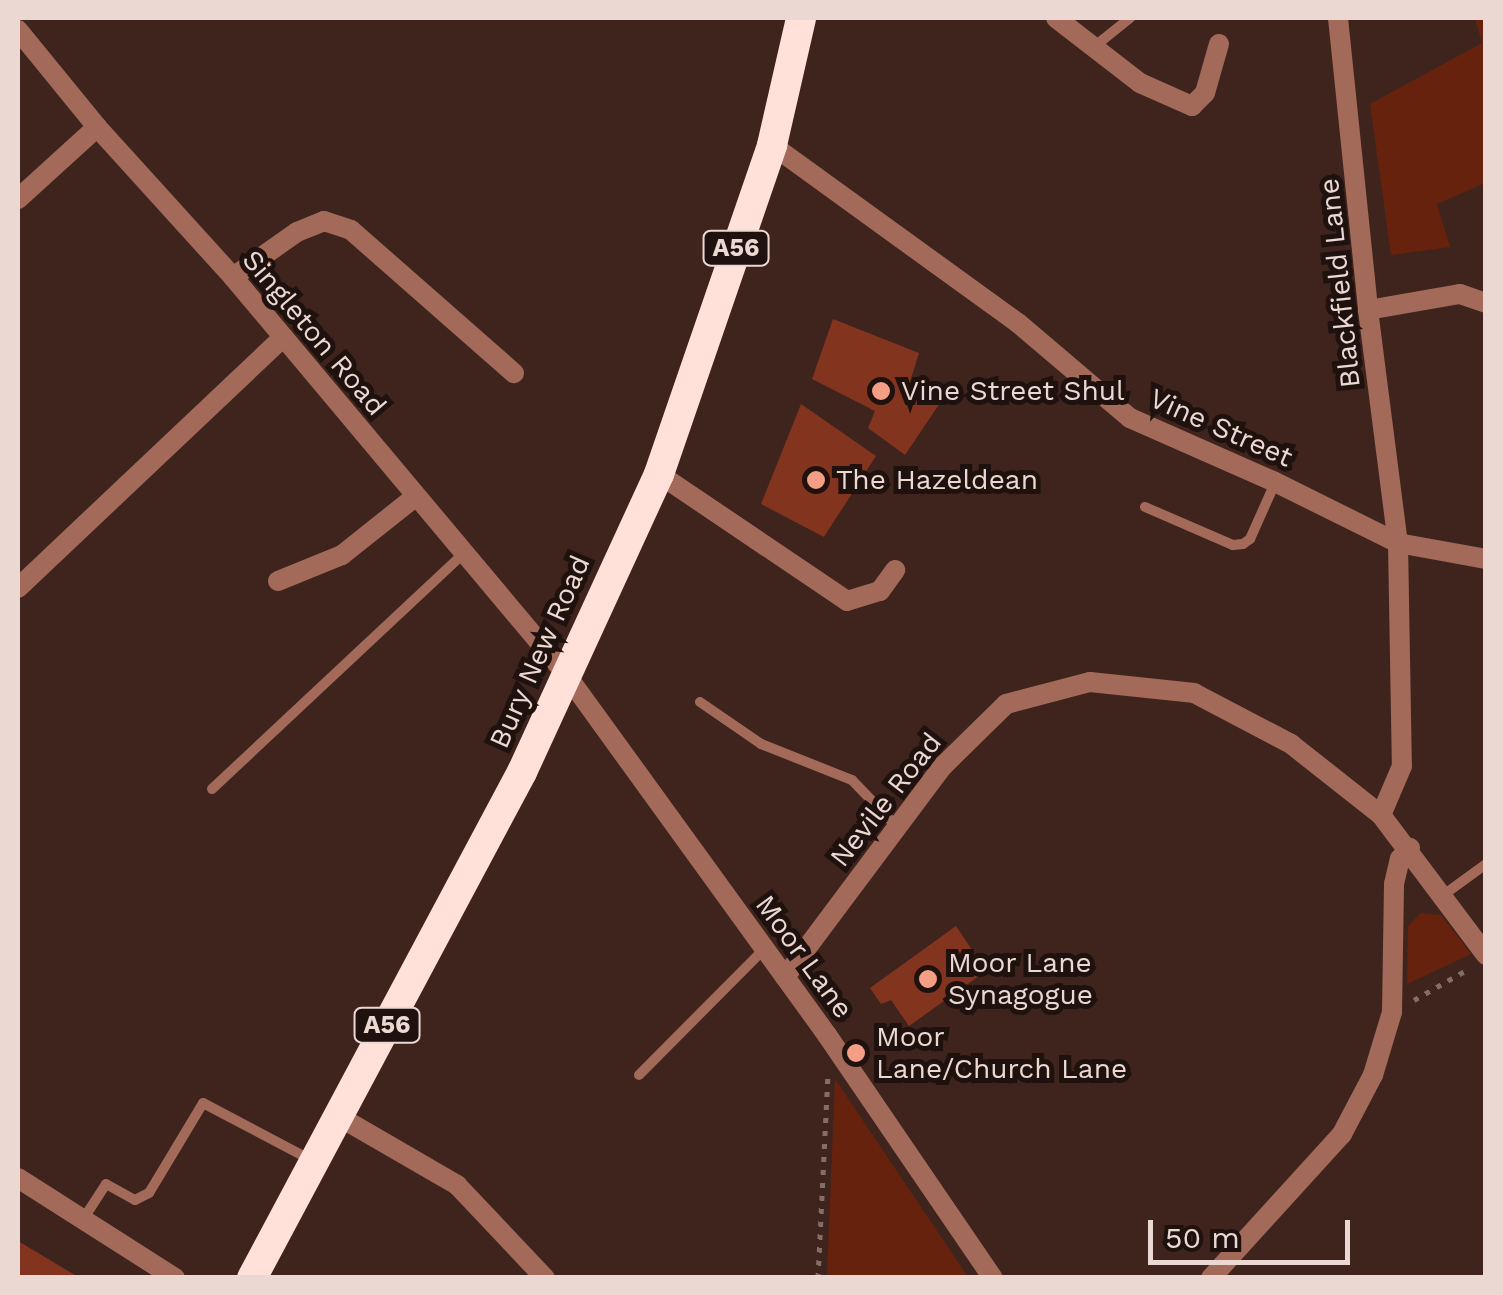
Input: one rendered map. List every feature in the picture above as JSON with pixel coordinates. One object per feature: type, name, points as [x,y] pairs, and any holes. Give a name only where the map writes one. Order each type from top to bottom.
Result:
[{"type":"highway","name":"Bury New Road","points":[[252,1278],[522,772],[659,474],[772,145],[801,18]]},
{"type":"street","points":[[1056,18],[1140,83],[1192,106],[1205,94],[1219,44]]},
{"type":"street","name":"Blackfield Lane","points":[[1338,18],[1368,310],[1398,543],[1402,766],[1381,815]]},
{"type":"street","name":"Singleton Road","points":[[18,30],[97,128],[233,277],[565,673]]},
{"type":"street","points":[[18,200],[97,128]]},
{"type":"street","name":"Vine Street","points":[[772,145],[1018,323],[1130,418],[1275,482],[1398,543],[1486,559]]},
{"type":"street","points":[[233,277],[296,232],[324,221],[351,230],[514,373]]},
{"type":"street","points":[[1368,310],[1460,294],[1486,302]]},
{"type":"street","points":[[18,588],[283,338]]},
{"type":"street","points":[[659,474],[846,602],[880,591],[895,570]]},
{"type":"street","points":[[278,581],[342,554],[414,497]]},
{"type":"street","name":"Moor Lane","points":[[565,673],[828,1035],[993,1278]]},
{"type":"street","name":"Nevile Road","points":[[786,976],[942,766],[1006,704],[1090,682],[1194,693],[1291,744],[1381,815],[1410,848],[1486,957]]},
{"type":"street","points":[[1211,1278],[1342,1134],[1373,1075],[1392,1012],[1394,884],[1400,859],[1410,848]]},
{"type":"street","points":[[338,1116],[457,1185],[546,1278]]},
{"type":"street","points":[[18,1178],[174,1278]]},
{"type":"lane","points":[[1095,46],[1130,18]]},
{"type":"lane","points":[[1145,507],[1233,545],[1244,544],[1250,539],[1275,482]]},
{"type":"lane","points":[[212,789],[462,554]]},
{"type":"lane","points":[[700,702],[762,744],[852,780],[897,827]]},
{"type":"lane","points":[[1442,896],[1486,864]]},
{"type":"lane","points":[[638,1074],[764,948]]},
{"type":"lane","points":[[82,1222],[106,1184],[136,1200],[149,1193],[204,1103],[314,1162]]},
{"type":"path","points":[[1392,1012],[1486,957]]},
{"type":"path","points":[[818,1278],[828,1116],[828,1035]]},
{"type":"shaded area","points":[[1475,18],[1485,18],[1485,183],[1437,204],[1450,247],[1391,255],[1370,104],[1482,43]]},
{"type":"shaded area","points":[[1421,913],[1441,915],[1471,954],[1407,984],[1408,926]]},
{"type":"shaded area","points":[[835,1079],[968,1277],[827,1277]]},
{"type":"building","name":"Vine Street Shul","points":[[833,319],[919,353],[910,382],[942,400],[905,455],[868,428],[875,411],[812,379]]},
{"type":"building","name":"The Hazeldean","points":[[801,404],[876,456],[824,537],[761,504]]},
{"type":"building","name":"Moor Lane Synagogue","points":[[956,926],[986,971],[909,1026],[891,1000],[881,1004],[870,988]]},
{"type":"building","points":[[18,1241],[80,1278],[18,1278]]},
{"type":"place","name":"Vine Street Shul","points":[[881,391]]},
{"type":"place","name":"The Hazeldean","points":[[816,480]]},
{"type":"place","name":"Moor Lane Synagogue","points":[[928,979]]},
{"type":"place","name":"Moor Lane/Church Lane","points":[[856,1053]]}]
